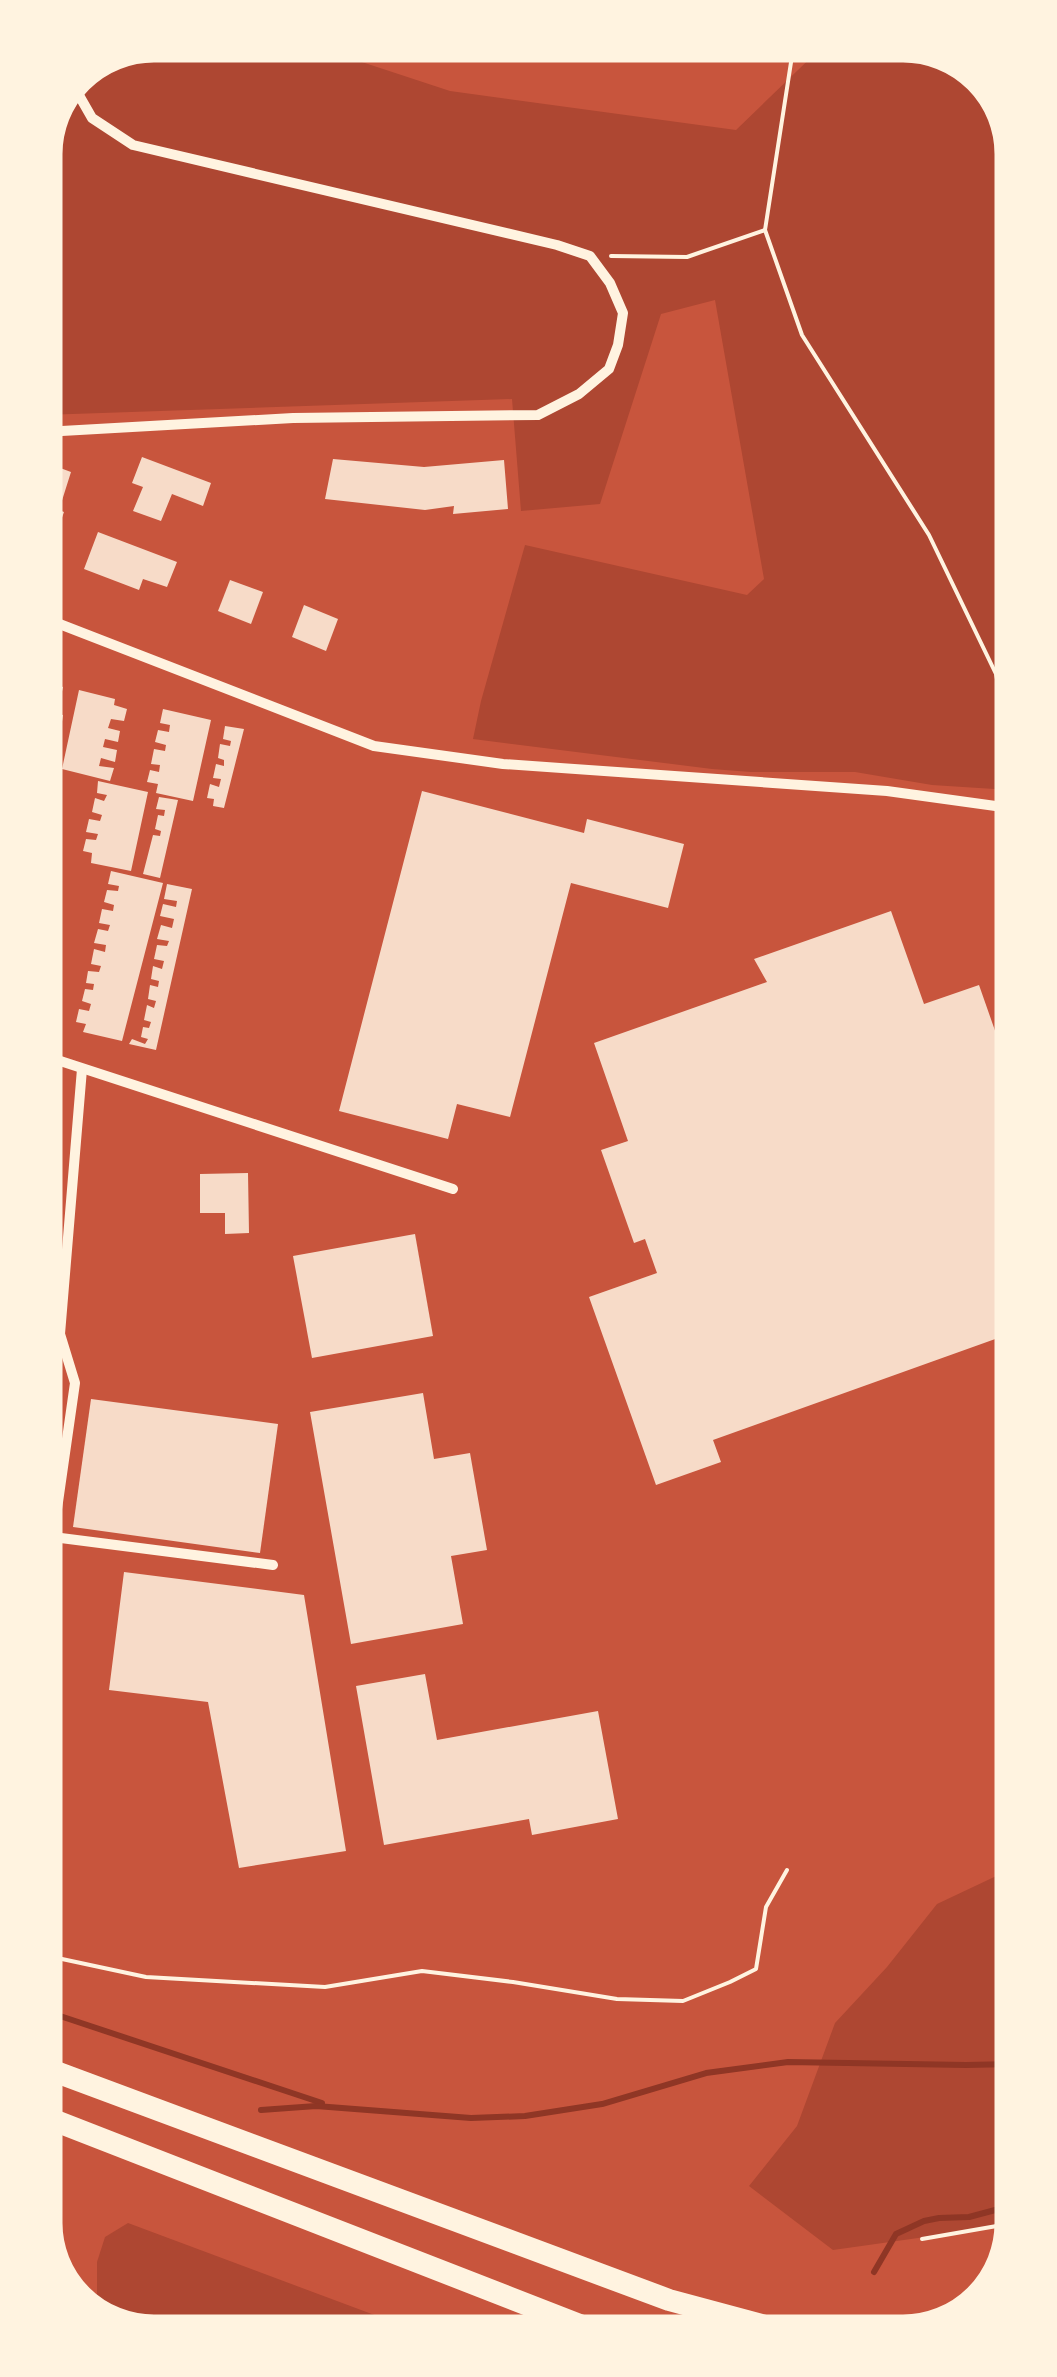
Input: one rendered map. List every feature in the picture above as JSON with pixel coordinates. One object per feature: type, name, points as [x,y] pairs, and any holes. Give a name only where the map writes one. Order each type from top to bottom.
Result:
[{"type":"highway","points":[[60,2073],[669,2300],[732,2317]]},
{"type":"highway","points":[[60,2123],[559,2317]]},
{"type":"street","points":[[60,431],[292,418],[538,414],[579,394],[608,369],[618,346],[623,312],[610,283],[590,256],[557,244],[133,145],[92,118],[80,96]]},
{"type":"street","points":[[60,624],[374,746],[503,764],[887,791],[997,806]]},
{"type":"street","points":[[60,1061],[452,1190]]},
{"type":"street","points":[[60,1483],[75,1383],[60,1334],[82,1069]]},
{"type":"street","points":[[60,1538],[273,1565]]},
{"type":"path","points":[[791,60],[764,230],[802,336],[929,535],[997,679]]},
{"type":"path","points":[[590,256],[687,256],[764,230]]},
{"type":"path","points":[[60,1959],[146,1977],[325,1987],[422,1971],[617,1999],[683,2001],[756,1968],[766,1907],[787,1870]]},
{"type":"path","points":[[922,2239],[997,2226]]},
{"type":"shaded area","points":[[154,60],[356,60],[450,91],[736,130],[808,60],[922,62],[945,70],[970,87],[992,124],[997,154],[997,789],[932,785],[855,772],[712,769],[473,739],[525,545],[747,595],[764,579],[715,300],[661,314],[600,504],[521,511],[512,399],[60,414],[60,148],[63,129],[76,102],[87,87],[118,67]]},
{"type":"shaded area","points":[[997,1876],[997,2228],[833,2250],[749,2186],[797,2126],[835,2023],[887,1967],[937,1904]]},
{"type":"shaded area","points":[[128,2223],[380,2317],[129,2314],[97,2298],[97,2262],[105,2237]]},
{"type":"building","points":[[142,457],[211,483],[203,506],[172,494],[161,521],[133,511],[143,487],[132,483]]},
{"type":"building","points":[[333,459],[424,467],[504,460],[508,509],[453,514],[454,506],[425,510],[325,499]]},
{"type":"building","points":[[60,468],[71,472],[60,507]]},
{"type":"building","points":[[98,532],[177,562],[167,587],[143,579],[139,590],[84,569]]},
{"type":"building","points":[[230,580],[263,592],[251,624],[218,611]]},
{"type":"building","points":[[304,605],[338,619],[326,651],[292,637]]},
{"type":"building","points":[[79,690],[115,699],[114,705],[127,709],[124,721],[111,719],[108,728],[120,731],[118,742],[105,739],[103,747],[117,750],[115,762],[101,758],[99,766],[114,768],[110,781],[62,769]]},
{"type":"building","points":[[163,709],[211,720],[193,801],[156,793],[158,784],[147,782],[150,770],[159,772],[160,765],[151,764],[154,749],[165,751],[166,745],[155,742],[158,730],[169,732],[170,725],[160,723]]},
{"type":"building","points":[[225,726],[244,729],[224,808],[213,806],[214,799],[207,798],[210,784],[219,787],[221,779],[213,778],[216,764],[224,766],[224,760],[218,758],[220,744],[230,746],[231,741],[223,739]]},
{"type":"building","points":[[98,781],[148,792],[131,871],[91,863],[92,853],[83,851],[86,839],[96,840],[98,834],[86,832],[89,819],[100,821],[102,815],[92,812],[95,798],[104,801],[107,795],[97,793]]},
{"type":"building","points":[[422,791],[584,833],[587,819],[684,844],[668,908],[571,883],[510,1117],[457,1104],[448,1139],[339,1111]]},
{"type":"building","points":[[159,797],[178,800],[160,878],[143,874],[153,835],[160,836],[161,831],[155,829],[158,815],[164,816],[165,810],[156,809]]},
{"type":"building","points":[[111,871],[163,883],[122,1041],[83,1032],[86,1024],[76,1022],[79,1009],[89,1011],[91,1004],[82,1001],[85,989],[93,990],[94,984],[86,983],[88,971],[99,972],[101,966],[91,964],[94,949],[105,952],[106,945],[94,943],[98,929],[108,931],[110,925],[99,923],[102,909],[113,911],[114,905],[104,902],[107,890],[118,891],[119,886],[108,884]]},
{"type":"building","points":[[167,884],[192,889],[156,1050],[129,1044],[132,1039],[145,1044],[148,1039],[141,1037],[143,1027],[149,1028],[151,1022],[144,1020],[147,1005],[154,1008],[156,1001],[148,999],[150,985],[158,987],[159,981],[151,979],[153,966],[162,969],[164,961],[154,959],[157,945],[167,946],[169,941],[157,939],[161,925],[172,928],[174,919],[160,916],[163,904],[176,907],[177,901],[164,899]]},
{"type":"building","points":[[891,911],[924,1004],[979,985],[997,1036],[997,1338],[713,1440],[721,1462],[656,1485],[589,1297],[657,1273],[645,1239],[634,1243],[601,1150],[628,1141],[594,1043],[767,982],[754,959]]},
{"type":"building","points":[[248,1173],[249,1233],[225,1234],[225,1213],[200,1213],[200,1174]]},
{"type":"building","points":[[415,1234],[433,1336],[312,1358],[293,1256]]},
{"type":"building","points":[[423,1393],[434,1459],[470,1453],[487,1550],[451,1556],[463,1624],[351,1644],[310,1412]]},
{"type":"building","points":[[91,1399],[278,1424],[260,1553],[73,1527]]},
{"type":"building","points":[[124,1572],[304,1595],[346,1851],[239,1868],[208,1702],[109,1690]]},
{"type":"building","points":[[425,1674],[437,1740],[598,1711],[618,1819],[532,1835],[529,1819],[384,1845],[356,1686]]},
{"type":"waterway","points":[[60,2016],[322,2103]]},
{"type":"waterway","points":[[261,2110],[316,2106],[471,2118],[525,2116],[602,2104],[706,2073],[788,2062],[997,2064]]},
{"type":"waterway","points":[[874,2272],[896,2234],[924,2221],[969,2217],[997,2210]]}]
